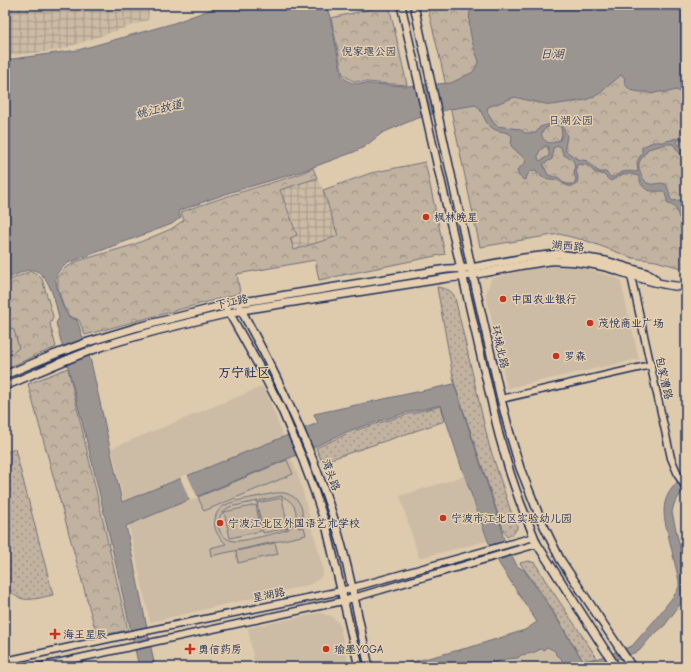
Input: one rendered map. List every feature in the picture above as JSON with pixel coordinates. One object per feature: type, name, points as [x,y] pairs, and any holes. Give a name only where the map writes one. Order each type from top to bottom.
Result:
[{"type":"main road","name":"环城北路","points":[[400,5],[462,269],[498,435],[512,480],[536,540],[616,667]]},
{"type":"main road","name":"环城北路","points":[[414,5],[472,272],[501,398],[520,468],[538,515],[560,559],[632,667]]},
{"type":"main road","name":"湖西路","points":[[472,272],[557,260],[580,262],[631,272],[660,283],[678,287],[686,287]]},
{"type":"main road","name":"下江路","points":[[5,375],[88,342],[138,327],[224,305],[447,269],[462,269],[472,272]]},
{"type":"main road","name":"下江路","points":[[5,386],[56,364],[89,352],[140,336],[229,313],[447,278],[463,277],[472,272]]},
{"type":"main road","name":"湾头路","points":[[238,303],[275,375],[311,453],[331,509],[352,588],[369,667]]},
{"type":"main road","name":"湾头路","points":[[224,305],[281,408],[301,455],[327,529],[359,667]]},
{"type":"street","name":"包家漕路","points":[[631,272],[671,458],[679,477],[686,488]]},
{"type":"street","points":[[273,305],[276,297]]},
{"type":"street","points":[[501,398],[651,365]]},
{"type":"street","name":"星湖路","points":[[7,663],[122,636],[341,591],[536,540]]},
{"type":"street","name":"星湖路","points":[[38,667],[343,601],[536,540]]},
{"type":"shaded area","points":[[5,5],[150,5],[148,20],[59,50],[5,56]]},
{"type":"shaded area","points":[[317,178],[323,190],[338,236],[293,250],[290,238],[297,235],[280,190]]},
{"type":"shaded area","points":[[549,266],[585,268],[620,279],[639,359],[507,388],[486,294],[491,279]]},
{"type":"shaded area","name":"宁波江北区外国语艺术学校","points":[[264,386],[300,481],[323,573],[320,578],[312,584],[150,622],[112,448]]},
{"type":"shaded area","name":"宁波市江北区实验幼儿园","points":[[464,476],[487,541],[419,558],[400,496]]},
{"type":"shaded area","points":[[320,613],[331,616],[339,623],[349,667],[255,667],[248,628]]},
{"type":"shaded area","points":[[547,648],[555,652],[555,656],[559,657],[565,667],[480,667],[506,660],[518,659],[522,655],[534,654],[541,650],[545,651]]},
{"type":"green space","name":"倪家堰公园","points":[[389,5],[407,85],[353,81],[343,75],[331,18]]},
{"type":"green space","name":"日湖公园","points":[[427,5],[686,5],[686,268],[656,261],[633,258],[587,241],[559,234],[480,247],[441,63]]},
{"type":"green space","points":[[425,162],[445,254],[319,280],[315,260],[237,274],[240,293],[85,335],[79,320],[69,316],[63,305],[58,288],[58,276],[65,268],[78,261],[133,245],[171,229],[184,220],[181,212],[297,175],[313,168],[317,178],[280,190],[297,235],[290,238],[294,250],[338,236],[323,190],[371,173]]},
{"type":"green space","points":[[31,271],[42,279],[53,316],[50,324],[56,347],[5,369],[5,282]]},
{"type":"green space","points":[[437,287],[450,291],[455,298],[489,445],[510,509],[517,525],[517,528],[513,534],[507,537],[454,382]]},
{"type":"green space","points":[[10,328],[14,330],[19,348],[5,357],[5,329]]},
{"type":"green space","points":[[68,368],[128,630],[97,636],[28,384]]},
{"type":"green space","points":[[441,406],[445,421],[322,462],[316,448],[353,431]]},
{"type":"green space","points":[[15,449],[53,595],[35,599],[23,599],[13,594],[8,586],[5,575],[5,453]]},
{"type":"green space","points":[[287,460],[293,474],[204,511],[198,497]]},
{"type":"green space","points":[[275,493],[286,493],[297,500],[300,504],[302,509],[302,518],[298,528],[304,527],[306,535],[211,556],[210,548],[226,544],[215,530],[215,519],[219,509],[234,502]],"holes":[[[281,496],[291,502],[296,510],[295,520],[289,529],[238,541],[228,539],[223,536],[220,531],[218,526],[221,515],[230,507]]]},
{"type":"green space","points":[[282,498],[288,528],[263,533],[257,503]]},
{"type":"green space","points":[[256,505],[261,531],[230,538],[224,512]]},
{"type":"green space","points":[[275,543],[278,554],[238,563],[236,551]]},
{"type":"green space","points":[[529,561],[535,563],[597,658],[583,661],[547,601],[520,563]]},
{"type":"water","points":[[223,5],[326,5],[330,17],[342,77],[352,83],[407,86],[451,83],[473,72],[479,61],[470,33],[469,19],[471,5],[686,5],[686,94],[676,90],[651,94],[647,92],[630,90],[624,83],[625,78],[621,75],[599,94],[586,100],[551,105],[515,97],[488,107],[487,111],[492,121],[497,126],[519,129],[525,133],[536,133],[540,127],[553,123],[561,125],[567,136],[565,147],[566,151],[577,159],[588,161],[595,169],[600,172],[606,172],[611,177],[629,171],[638,172],[637,162],[642,153],[642,147],[653,142],[663,142],[686,136],[686,139],[679,140],[677,142],[686,156],[686,166],[681,155],[673,144],[667,144],[648,149],[639,163],[639,166],[640,172],[647,183],[663,183],[666,185],[671,200],[686,199],[686,218],[679,218],[675,207],[668,204],[663,191],[652,191],[644,188],[641,184],[639,176],[631,174],[623,174],[611,181],[604,175],[594,172],[588,165],[579,164],[577,165],[576,170],[578,178],[577,184],[572,186],[568,186],[556,180],[544,178],[538,174],[536,170],[529,173],[526,180],[521,178],[517,170],[525,163],[526,160],[511,146],[512,136],[493,129],[476,105],[450,109],[415,119],[382,133],[364,147],[354,152],[297,173],[231,192],[178,211],[181,217],[172,224],[68,263],[59,271],[56,277],[58,292],[64,309],[68,316],[77,320],[91,362],[122,502],[318,423],[314,414],[454,384],[502,529],[503,537],[517,566],[524,570],[583,661],[596,659],[632,646],[676,593],[679,587],[679,581],[665,521],[664,506],[668,494],[686,472],[686,486],[674,504],[672,512],[686,575],[686,598],[665,625],[650,638],[639,651],[596,667],[566,667],[560,657],[556,655],[555,651],[547,647],[544,650],[541,649],[533,653],[521,655],[518,658],[506,659],[478,667],[393,667],[471,647],[525,630],[537,622],[500,565],[488,541],[441,405],[405,413],[351,430],[292,457],[126,526],[155,667],[139,667],[110,538],[56,323],[59,318],[56,304],[46,280],[36,271],[29,270],[5,280],[5,60],[78,50],[171,24]],"holes":[[[551,125],[558,125],[561,127],[562,135],[560,140],[550,143],[542,137],[542,133]],[[545,146],[548,146],[549,152],[549,156],[540,161],[538,158],[540,150]],[[560,146],[564,155],[573,161],[576,179],[574,184],[566,184],[559,178],[548,175],[543,164],[552,159],[553,148]]]},
{"type":"pier","points":[[187,474],[198,498],[190,501],[180,477]]},
{"type":"place","name":"枫林晚星","points":[[426,217]]},
{"type":"place","name":"中国农业银行","points":[[503,299]]},
{"type":"place","name":"茂悦商业广场","points":[[590,323]]},
{"type":"place","name":"罗森","points":[[556,356]]},
{"type":"place","name":"宁波市江北区实验幼儿园","points":[[443,518]]},
{"type":"place","name":"宁波江北区外国语艺术学校","points":[[220,523]]},
{"type":"place","name":"海王星辰","points":[[55,634]]},
{"type":"place","name":"勇信药房","points":[[190,649]]},
{"type":"place","name":"瑜墨YOGA","points":[[326,649]]},
{"type":"district","name":"万宁社区","points":[[244,372]]},
{"type":"water label","name":"日湖","points":[[552,54]]},
{"type":"water label","name":"姚江故道","points":[[159,109]]}]
